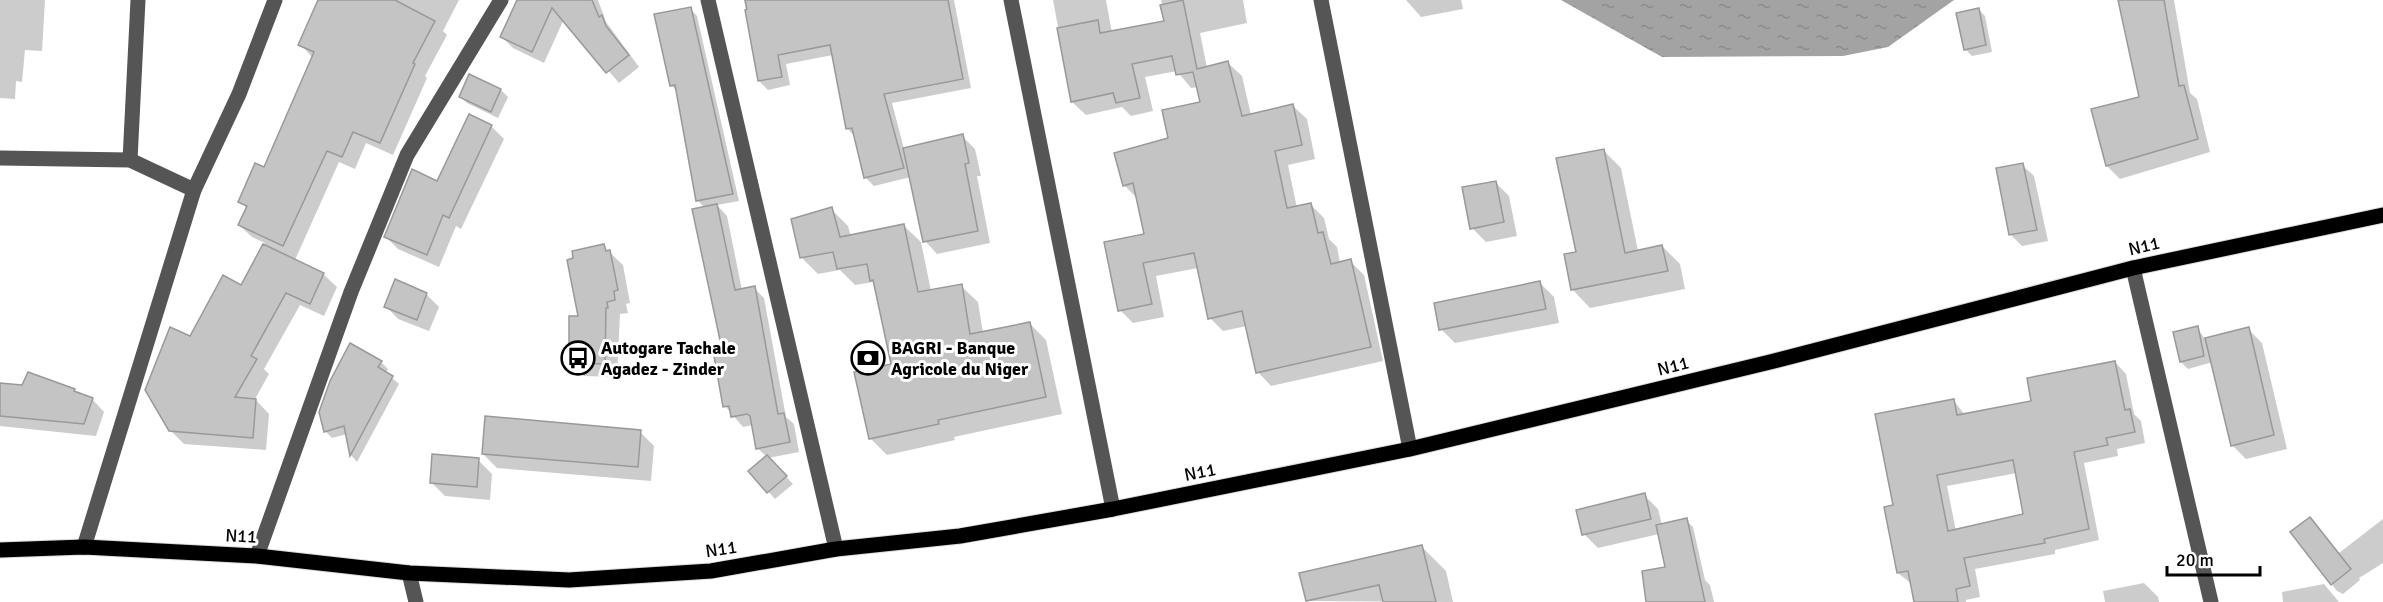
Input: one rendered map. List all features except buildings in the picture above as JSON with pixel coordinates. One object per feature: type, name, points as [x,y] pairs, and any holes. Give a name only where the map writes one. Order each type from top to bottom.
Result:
[{"type":"main road","name":"N11","points":[[0,550],[84,547],[257,556],[409,573],[569,580],[711,571],[836,549],[960,537],[1113,509],[1410,449],[1770,362],[2133,268],[2383,215]]},
{"type":"street","points":[[130,159],[138,0]]},
{"type":"street","points":[[84,547],[194,190],[239,94],[275,0]]},
{"type":"street","points":[[257,556],[351,292],[407,155],[501,0]]},
{"type":"street","points":[[708,0],[836,549]]},
{"type":"street","points":[[1011,0],[1113,509]]},
{"type":"street","points":[[1322,0],[1410,449]]},
{"type":"street","points":[[0,158],[130,159],[194,190]]},
{"type":"street","points":[[2133,268],[2211,602]]},
{"type":"street","points":[[409,573],[416,602]]},
{"type":"water","points":[[1561,0],[1954,0],[1888,47],[1843,56],[1662,57]]},
{"type":"place","name":"Autogare Tachale Agadez - Zinder","points":[[578,358]]},
{"type":"place","name":"BAGRI - Banque Agricole du Niger","points":[[868,358]]}]
